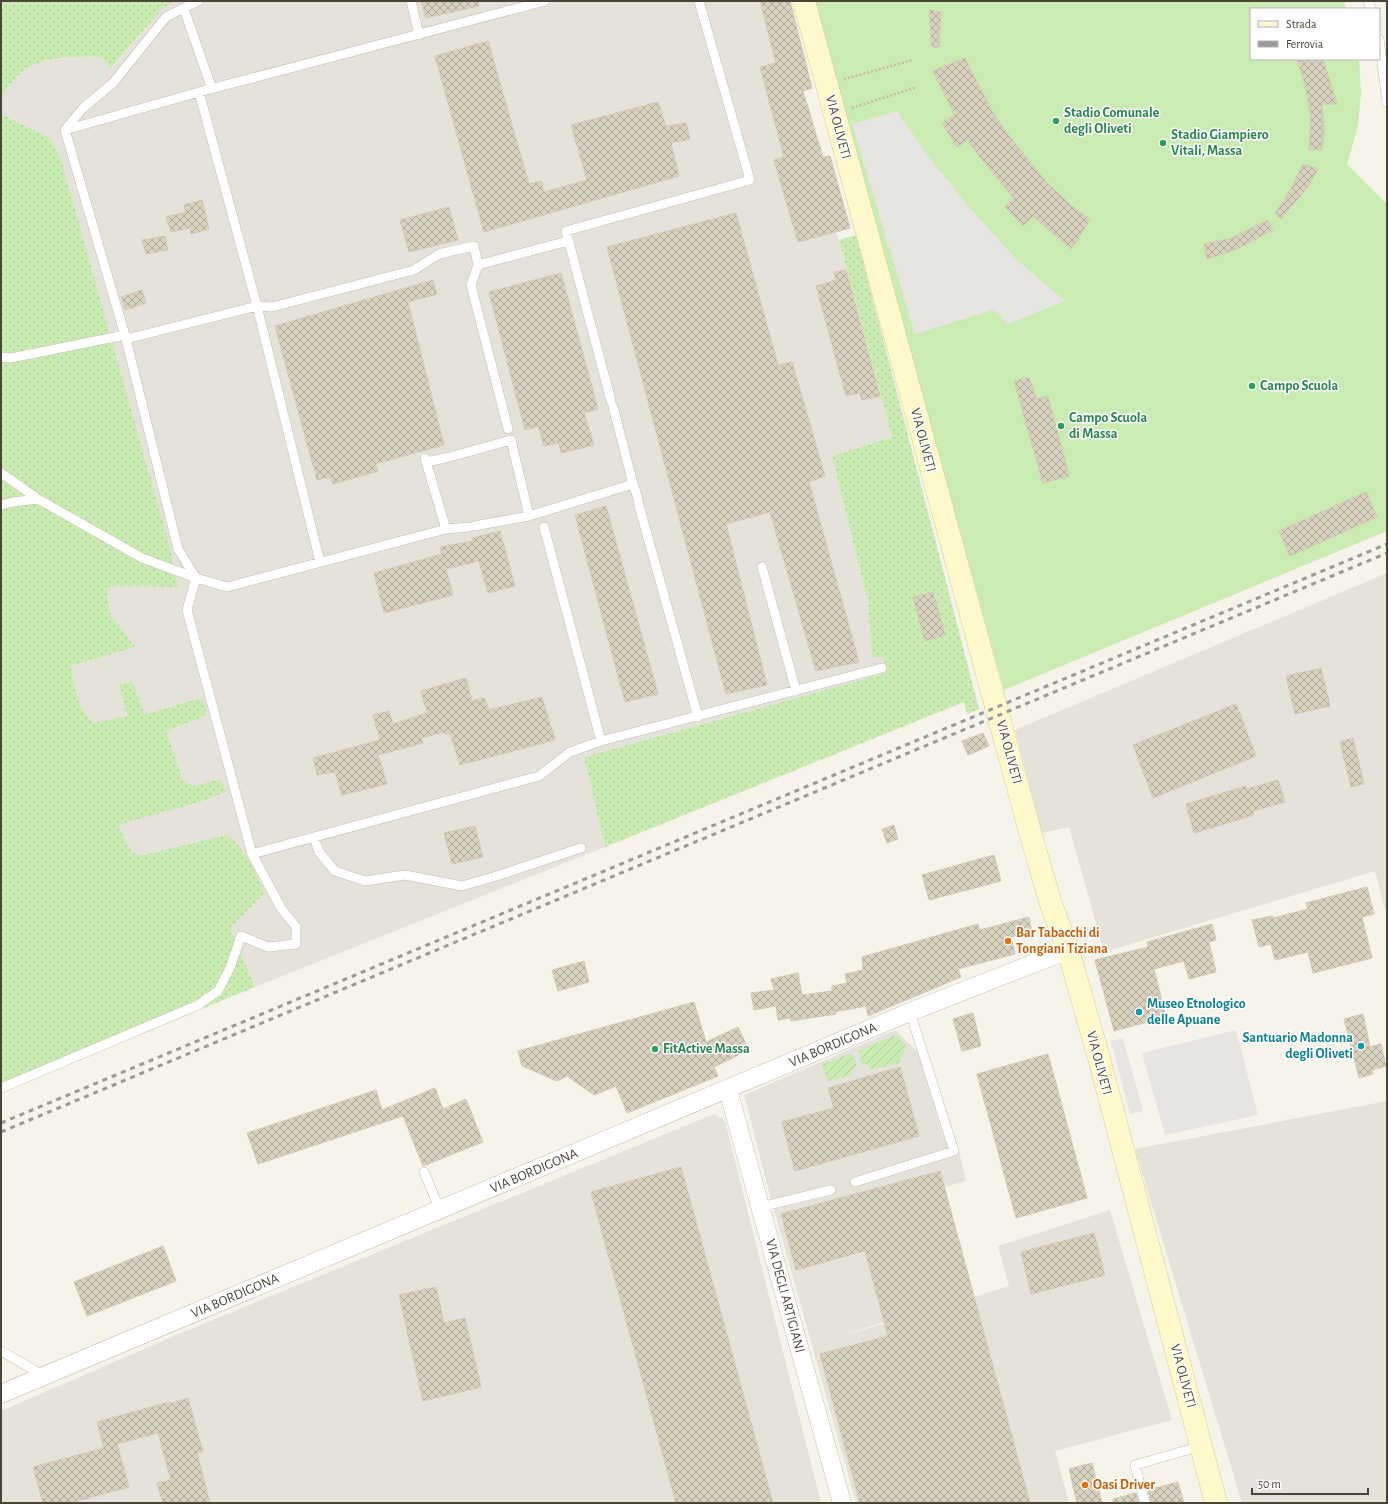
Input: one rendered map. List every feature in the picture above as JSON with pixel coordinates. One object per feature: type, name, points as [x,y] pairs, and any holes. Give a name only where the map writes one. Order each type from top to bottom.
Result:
[{"type":"main road","name":"VIA OLIVETI","points":[[804,1],[1034,846],[1050,901],[1068,950],[1216,1503]]},
{"type":"street","name":"VIA BORDIGONA","points":[[1,1394],[728,1090],[910,1012],[1068,950]]},
{"type":"street","name":"VIA DEGLI ARTIGIANI","points":[[728,1090],[842,1503]]},
{"type":"lane","points":[[65,130],[83,108],[113,83],[166,17],[198,1]]},
{"type":"lane","points":[[410,1],[419,35]]},
{"type":"lane","points":[[65,130],[199,92],[545,1]]},
{"type":"lane","points":[[698,717],[633,484],[566,231],[750,180],[699,1]]},
{"type":"lane","points":[[184,9],[212,89]]},
{"type":"lane","points":[[1380,47],[1387,103]]},
{"type":"lane","points":[[199,92],[257,306],[320,562]]},
{"type":"lane","points":[[1,1088],[198,1005],[218,991],[230,968],[241,936],[268,947],[296,944],[296,927],[280,908],[252,854],[187,610],[196,578],[178,549],[125,337],[65,130]]},
{"type":"lane","points":[[478,265],[568,241]]},
{"type":"lane","points":[[1,357],[11,358],[125,337],[257,306],[272,307],[414,270],[439,254],[474,246],[478,265],[471,286],[529,516]]},
{"type":"lane","points":[[446,529],[426,460],[451,456],[509,434]]},
{"type":"lane","points":[[1,473],[38,499],[142,558],[196,578],[227,587],[446,529],[529,516],[633,484]]},
{"type":"lane","points":[[1,505],[38,499]]},
{"type":"lane","points":[[540,513],[601,741]]},
{"type":"lane","points":[[762,568],[796,691]]},
{"type":"lane","points":[[252,854],[539,776],[570,752],[601,741],[882,668]]},
{"type":"lane","points":[[314,837],[319,852],[334,871],[365,881],[405,875],[462,886],[581,848]]},
{"type":"lane","points":[[855,1182],[954,1151],[910,1012]]},
{"type":"lane","points":[[424,1172],[440,1210]]},
{"type":"lane","points":[[760,1207],[831,1190]]},
{"type":"lane","points":[[1,1351],[44,1376]]},
{"type":"lane","points":[[1145,1503],[1135,1465],[1201,1446]]},
{"type":"path","points":[[841,80],[913,60]]},
{"type":"path","points":[[834,114],[917,87]]},
{"type":"shaded area","points":[[175,1],[774,1],[892,437],[832,456],[868,602],[872,657],[883,656],[886,673],[584,757],[605,847],[255,987],[230,928],[226,835],[143,855],[132,853],[117,824],[203,801],[226,792],[220,779],[193,786],[183,780],[166,731],[206,716],[200,698],[144,716],[133,682],[119,684],[127,716],[93,723],[85,716],[77,697],[71,666],[134,647],[110,614],[107,593],[112,586],[178,587],[50,138],[1,114],[1,98],[20,72],[38,62],[80,56],[101,57],[112,68],[162,9]]},
{"type":"shaded area","points":[[897,111],[928,156],[969,207],[1017,260],[1065,301],[1008,324],[993,310],[915,334],[852,124]]},
{"type":"shaded area","points":[[1387,573],[1387,917],[1375,871],[1104,952],[1069,827],[1042,833],[1015,730]]},
{"type":"shaded area","points":[[895,1030],[918,1052],[944,1138],[955,1135],[966,1181],[944,1187],[974,1297],[1009,1286],[998,1246],[1110,1210],[1172,1420],[1055,1451],[1069,1503],[856,1503],[768,1188],[744,1095]],"holes":[[[919,1236],[821,1265],[865,1251]],[[942,1307],[837,1337],[884,1322]]]},
{"type":"shaded area","points":[[1236,1030],[1258,1115],[1165,1135],[1142,1053]]},
{"type":"shaded area","points":[[1123,1038],[1143,1111],[1130,1114],[1111,1041]]},
{"type":"shaded area","points":[[1387,1101],[1387,1503],[1242,1503],[1135,1149]]},
{"type":"shaded area","points":[[714,1114],[725,1121],[821,1503],[1,1503],[1,1411],[181,1333]]},
{"type":"green space","points":[[14,1],[175,1],[162,9],[111,68],[101,57],[70,57],[47,60],[28,67],[20,73],[1,98],[1,3]]},
{"type":"green space","points":[[812,1],[1344,1],[1346,8],[1250,8],[1250,60],[1359,60],[1361,93],[1358,126],[1347,164],[1387,204],[1387,531],[1004,690]]},
{"type":"green space","points":[[1,114],[50,138],[61,160],[171,552],[178,587],[112,586],[107,593],[110,614],[135,647],[71,666],[80,704],[83,711],[93,723],[127,716],[119,684],[133,682],[144,715],[200,698],[206,707],[206,716],[166,731],[183,780],[193,786],[220,779],[226,792],[203,801],[118,825],[132,853],[143,855],[226,835],[239,846],[244,853],[264,893],[230,928],[255,987],[1,1091]]},
{"type":"green space","points":[[856,235],[979,709],[967,714],[964,702],[605,847],[584,757],[886,673],[883,657],[872,657],[868,602],[832,456],[892,437],[839,240]]},
{"type":"green space","points":[[895,1035],[906,1045],[899,1063],[871,1070],[867,1064],[862,1064],[858,1051]]},
{"type":"green space","points":[[852,1053],[857,1067],[852,1070],[852,1075],[828,1081],[822,1064]]},
{"type":"building","points":[[421,1],[478,1],[479,6],[426,18]]},
{"type":"building","points":[[760,1],[790,1],[812,88],[803,91],[823,157],[830,156],[850,228],[798,242],[774,160],[784,157],[760,67],[776,63]]},
{"type":"building","points":[[929,10],[941,12],[939,47],[932,47]]},
{"type":"building","points":[[488,41],[529,184],[541,181],[544,192],[587,180],[571,125],[658,102],[666,126],[686,123],[690,139],[671,143],[679,176],[484,232],[435,56]]},
{"type":"building","points":[[965,58],[992,111],[1009,136],[1047,183],[1090,220],[1071,249],[1033,216],[1023,226],[1005,207],[1014,198],[979,156],[968,140],[957,147],[942,123],[955,115],[933,71]]},
{"type":"building","points":[[1297,60],[1323,60],[1337,104],[1322,104],[1324,131],[1322,149],[1309,150],[1311,116],[1305,85]]},
{"type":"building","points":[[1303,164],[1318,169],[1307,188],[1281,219],[1275,214],[1292,187]]},
{"type":"building","points":[[202,200],[209,229],[191,234],[190,228],[171,232],[166,217],[186,212],[184,205]]},
{"type":"building","points":[[449,207],[458,240],[409,252],[400,220]]},
{"type":"building","points":[[736,213],[778,365],[792,362],[825,476],[809,482],[859,662],[816,671],[770,512],[726,524],[767,685],[726,694],[607,247]]},
{"type":"building","points":[[1268,220],[1273,230],[1237,249],[1207,259],[1204,244],[1230,239]]},
{"type":"building","points":[[165,236],[168,250],[146,254],[142,240]]},
{"type":"building","points":[[846,270],[880,396],[862,400],[860,393],[846,396],[816,286],[836,280],[834,272]]},
{"type":"building","points":[[561,273],[598,409],[584,413],[594,445],[561,453],[559,443],[544,446],[538,426],[525,430],[489,292]]},
{"type":"building","points":[[433,280],[437,294],[408,302],[444,445],[375,464],[378,471],[333,484],[330,477],[317,480],[275,326]]},
{"type":"building","points":[[142,290],[146,303],[125,310],[121,297]]},
{"type":"building","points":[[1029,377],[1036,399],[1048,396],[1069,476],[1043,483],[1014,381]]},
{"type":"building","points":[[1366,492],[1377,517],[1290,556],[1279,531]]},
{"type":"building","points":[[606,506],[658,694],[625,702],[575,515]]},
{"type":"building","points":[[500,531],[515,586],[488,593],[479,561],[446,569],[453,595],[384,613],[374,573],[442,554],[440,547],[473,541],[472,538]]},
{"type":"building","points":[[933,592],[945,635],[925,641],[913,597]]},
{"type":"building","points":[[1321,668],[1330,706],[1295,714],[1286,676]]},
{"type":"building","points":[[466,678],[472,701],[484,698],[489,710],[542,697],[555,740],[460,765],[450,733],[445,734],[444,732],[421,738],[423,743],[378,755],[387,784],[342,795],[335,772],[317,775],[313,758],[380,740],[373,715],[389,711],[393,724],[427,713],[421,691]]},
{"type":"building","points":[[1236,704],[1256,756],[1153,798],[1133,745]]},
{"type":"building","points":[[983,733],[989,746],[968,755],[962,741]]},
{"type":"building","points":[[1353,738],[1364,784],[1351,787],[1340,742]]},
{"type":"building","points":[[1278,780],[1285,802],[1253,811],[1254,815],[1194,833],[1186,804],[1246,786],[1247,789]]},
{"type":"building","points":[[894,825],[898,839],[887,843],[882,829]]},
{"type":"building","points":[[475,826],[483,857],[452,864],[444,833]]},
{"type":"building","points":[[994,855],[1001,881],[929,900],[922,875]]},
{"type":"building","points":[[1367,887],[1374,914],[1362,917],[1372,958],[1313,973],[1308,952],[1275,960],[1271,944],[1259,947],[1252,920],[1272,916],[1273,918],[1308,909],[1306,903]]},
{"type":"building","points":[[1029,917],[1032,932],[1011,937],[1015,954],[958,969],[961,977],[868,1016],[866,1006],[835,1012],[836,1014],[791,1021],[790,1018],[778,1020],[776,1006],[754,1010],[751,993],[774,990],[771,979],[798,973],[802,995],[832,991],[832,986],[847,983],[845,974],[863,970],[862,957],[978,924],[980,930]]},
{"type":"building","points":[[1212,924],[1216,940],[1209,942],[1216,972],[1189,979],[1184,961],[1154,969],[1166,1017],[1114,1031],[1095,960],[1148,947],[1147,942]]},
{"type":"building","points":[[584,961],[589,982],[558,991],[552,970]]},
{"type":"building","name":"FitActive Massa","points":[[694,1002],[706,1042],[738,1027],[749,1050],[714,1067],[718,1076],[627,1113],[616,1086],[594,1095],[567,1076],[557,1081],[522,1066],[518,1051]]},
{"type":"building","points":[[973,1013],[981,1046],[962,1051],[953,1019]]},
{"type":"building","name":"Santuario Madonna degli Oliveti","points":[[1363,1014],[1370,1047],[1381,1044],[1386,1066],[1372,1070],[1373,1074],[1359,1078],[1344,1019]]},
{"type":"building","points":[[1048,1054],[1087,1198],[1016,1218],[977,1074]]},
{"type":"building","points":[[900,1067],[919,1136],[795,1171],[782,1122],[834,1108],[828,1088]]},
{"type":"building","points":[[435,1088],[443,1109],[466,1099],[483,1142],[423,1166],[403,1116],[258,1164],[247,1133],[376,1090],[382,1110]]},
{"type":"building","points":[[681,1167],[773,1503],[676,1503],[591,1192]]},
{"type":"building","points":[[940,1171],[1030,1503],[860,1503],[820,1354],[888,1336],[865,1251],[796,1270],[781,1214]]},
{"type":"building","points":[[1094,1233],[1105,1275],[1031,1294],[1021,1252]]},
{"type":"building","points":[[163,1246],[176,1281],[87,1316],[74,1282]]},
{"type":"building","points":[[436,1287],[444,1323],[465,1318],[481,1387],[423,1401],[399,1295]]},
{"type":"building","points":[[188,1398],[203,1452],[197,1453],[210,1503],[163,1503],[157,1483],[171,1480],[158,1433],[117,1444],[129,1487],[70,1503],[43,1503],[33,1467],[104,1448],[97,1422]]},
{"type":"building","name":"Oasi Driver","points":[[1092,1463],[1102,1503],[1077,1503],[1069,1469]]},
{"type":"building","points":[[1178,1482],[1184,1503],[1151,1503],[1148,1490]]},
{"type":"building","points":[[1136,1493],[1139,1503],[1113,1503],[1113,1499]]},
{"type":"railway","points":[[1,1123],[1387,544]]},
{"type":"railway","points":[[1,1132],[1387,553]]},
{"type":"place","name":"Stadio Comunale degli Oliveti","points":[[1056,121]]},
{"type":"place","name":"Stadio Giampiero Vitali, Massa","points":[[1163,143]]},
{"type":"place","name":"Campo Scuola","points":[[1252,386]]},
{"type":"place","name":"Campo Scuola di Massa","points":[[1061,426]]},
{"type":"place","name":"Bar Tabacchi di Tongiani Tiziana","points":[[1008,941]]},
{"type":"place","name":"Museo Etnologico delle Apuane","points":[[1139,1012]]},
{"type":"place","name":"Santuario Madonna degli Oliveti","points":[[1361,1046]]},
{"type":"place","name":"FitActive Massa","points":[[655,1049]]},
{"type":"place","name":"Oasi Driver","points":[[1085,1485]]}]
